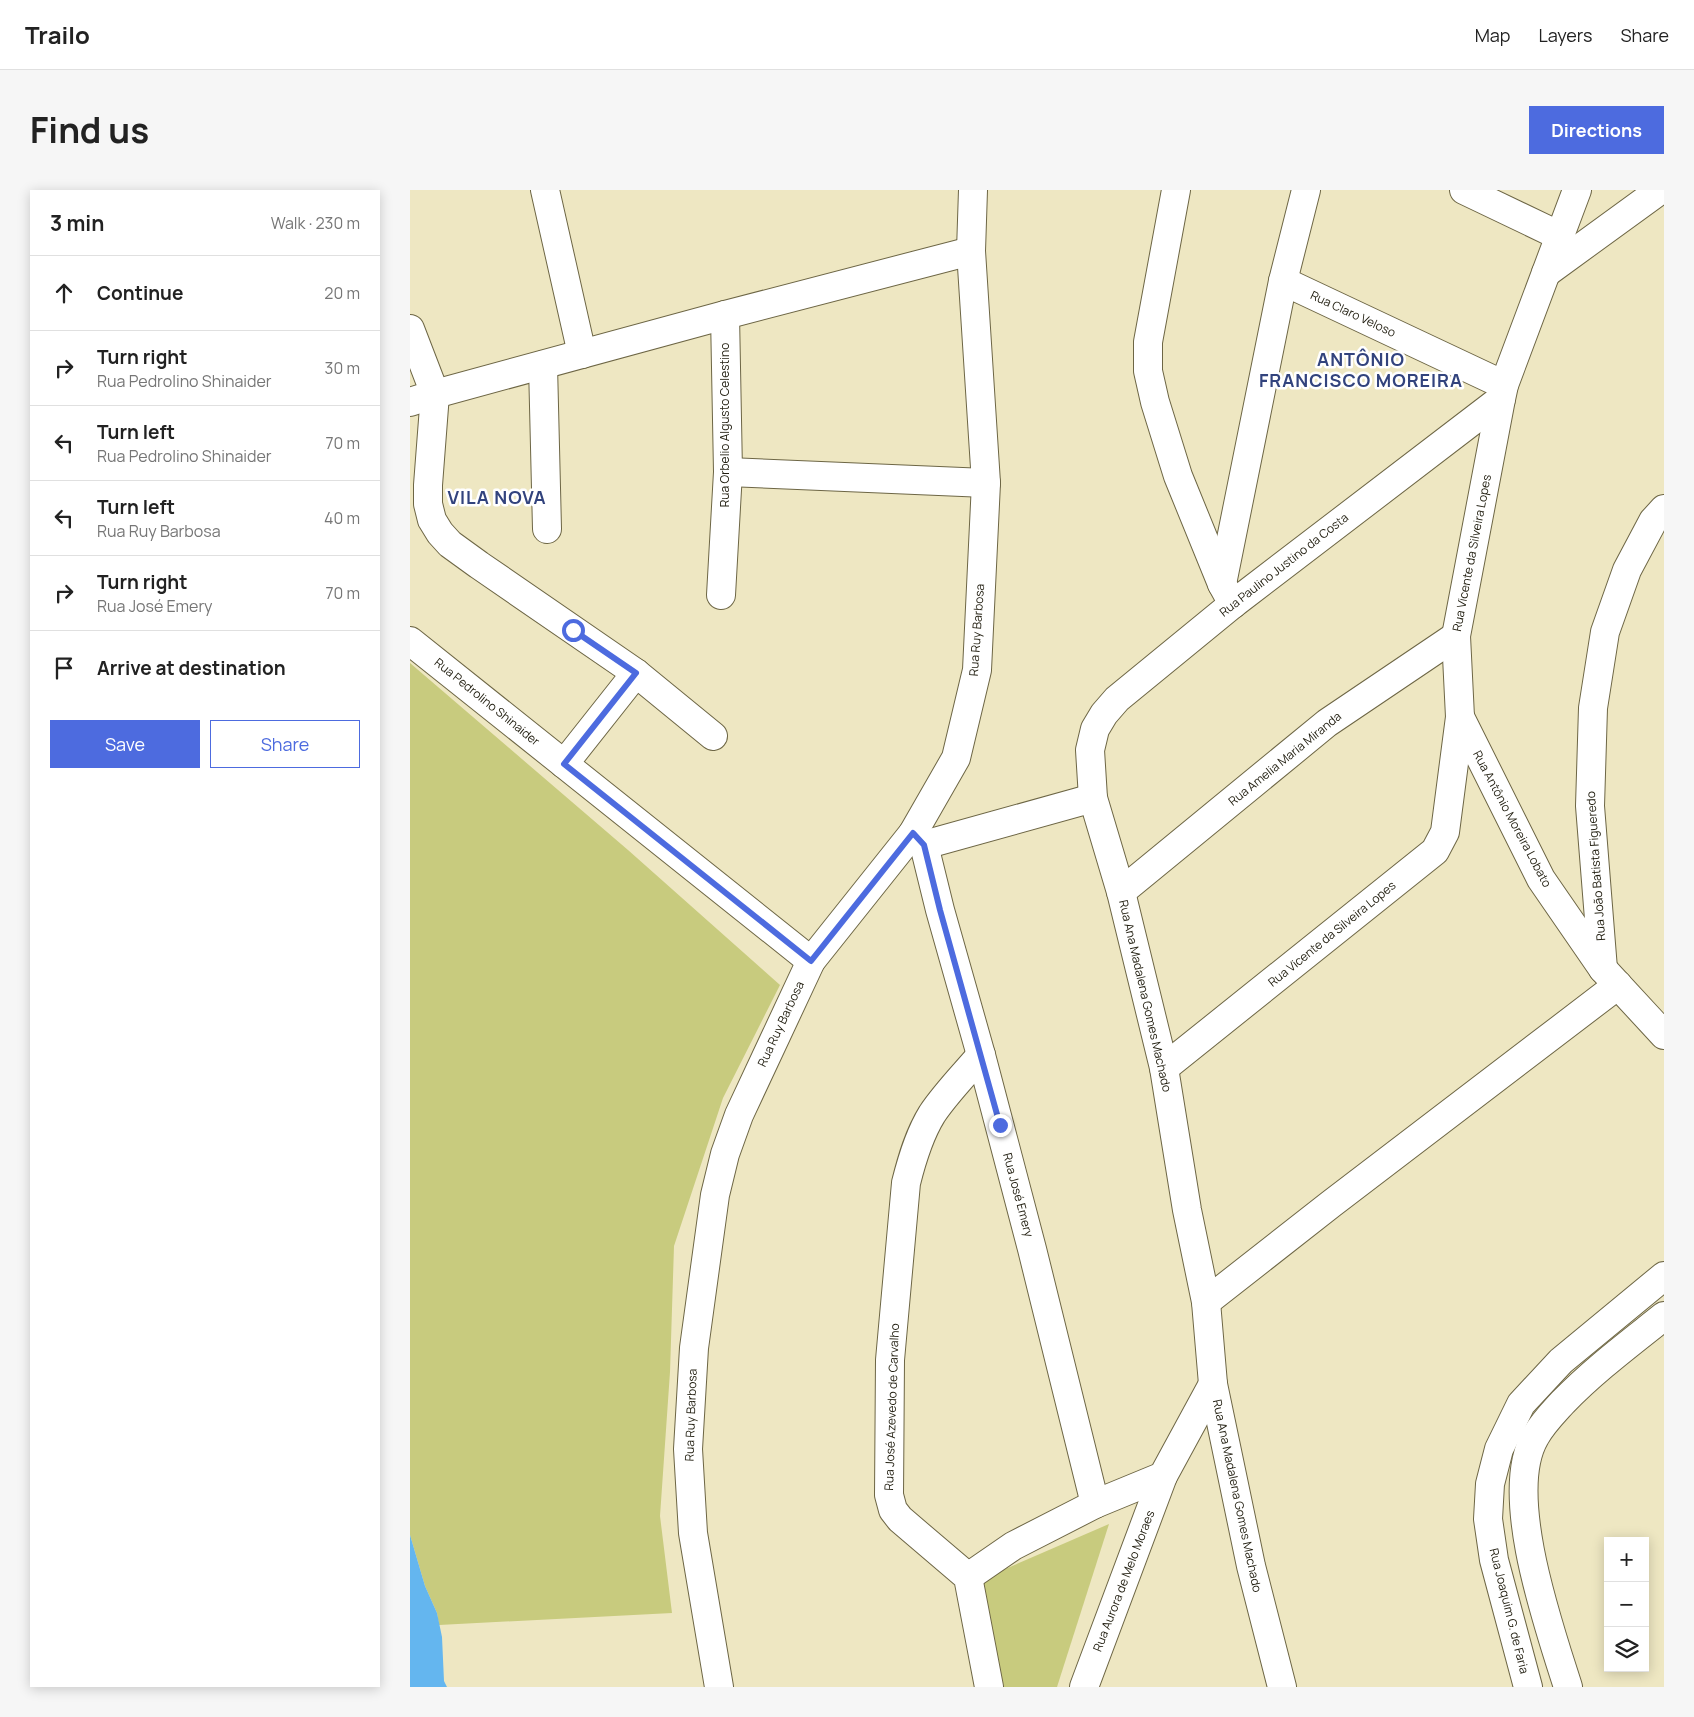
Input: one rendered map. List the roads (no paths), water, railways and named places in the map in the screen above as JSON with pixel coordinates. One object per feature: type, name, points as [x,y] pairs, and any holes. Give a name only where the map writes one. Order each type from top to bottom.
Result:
[{"type":"street","points":[[545,190],[582,354]]},
{"type":"street","name":"Rua Ruy Barbosa","points":[[719,1687],[693,1533],[688,1449],[694,1348],[714,1195],[725,1154],[739,1115],[811,961],[919,839],[956,758],[977,670],[986,483],[971,251],[973,190]]},
{"type":"street","points":[[1176,190],[1148,342],[1148,371],[1155,402],[1178,476],[1228,594]]},
{"type":"street","points":[[1228,594],[1283,281],[1306,190]]},
{"type":"street","points":[[1464,190],[1560,236]]},
{"type":"street","name":"Rua Vicente da Silveira Lopes","points":[[1164,1068],[1435,851],[1445,832],[1460,717],[1456,636],[1502,392],[1577,190]]},
{"type":"street","points":[[1546,273],[1660,190]]},
{"type":"street","points":[[422,398],[725,315],[971,251]]},
{"type":"street","name":"Rua Claro Veloso","points":[[1283,281],[1502,392]]},
{"type":"street","name":"Rua Orbelio Algusto Celestino","points":[[721,595],[728,472],[725,315]]},
{"type":"street","points":[[410,329],[422,398],[428,504],[432,520],[440,533],[450,544],[479,565],[636,673],[714,736]]},
{"type":"street","points":[[543,365],[547,529]]},
{"type":"street","name":"Rua Paulino Justino da Costa","points":[[1090,750],[1095,729],[1104,714],[1117,699],[1228,594],[1502,392]]},
{"type":"street","points":[[728,472],[986,483]]},
{"type":"street","name":"Rua João Batista Figueredo","points":[[1610,977],[1590,806],[1593,708],[1605,632],[1627,570],[1654,520],[1664,509]]},
{"type":"street","name":"Rua Amelia Maria Miranda","points":[[1121,892],[1327,723],[1456,636]]},
{"type":"street","name":"Rua Pedrolino Shinaider","points":[[410,640],[811,961]]},
{"type":"street","points":[[564,764],[636,673]]},
{"type":"street","name":"Rua Antônio Moreira Lobato","points":[[1460,717],[1541,879],[1610,977],[1664,1035]]},
{"type":"street","name":"Rua Ana Madalena Gomes Machado","points":[[1090,750],[1093,798],[1121,892],[1164,1068],[1187,1210],[1206,1302],[1213,1384],[1252,1566],[1282,1687]]},
{"type":"street","points":[[919,839],[1093,798]]},
{"type":"street","name":"Rua José Emery","points":[[919,839],[982,1055],[1095,1504]]},
{"type":"street","points":[[1206,1302],[1339,1198],[1610,977]]},
{"type":"street","name":"Rua José Azevedo de Carvalho","points":[[968,1577],[900,1519],[893,1510],[889,1495],[890,1360],[906,1183],[912,1159],[921,1135],[932,1115],[945,1096],[982,1055]]},
{"type":"street","name":"Rua Joaquim G. de Faria","points":[[1528,1687],[1494,1560],[1488,1519],[1490,1484],[1499,1449],[1522,1404],[1561,1361],[1664,1276]]},
{"type":"street","points":[[1568,1687],[1536,1578],[1525,1516],[1523,1478],[1526,1458],[1534,1438],[1544,1424],[1586,1378],[1664,1316]]},
{"type":"street","name":"Rua Aurora de Melo Moraes","points":[[1084,1687],[1164,1476],[1213,1384]]},
{"type":"street","points":[[989,1687],[968,1577],[1014,1546],[1095,1504],[1164,1476]]},
{"type":"water","points":[[410,1535],[425,1586],[437,1613],[442,1637],[444,1681],[447,1687],[410,1687]]},
{"type":"district","name":"ANTÔNIO FRANCISCO MOREIRA","points":[[1361,370]]},
{"type":"district","name":"VILA NOVA","points":[[497,498]]}]
